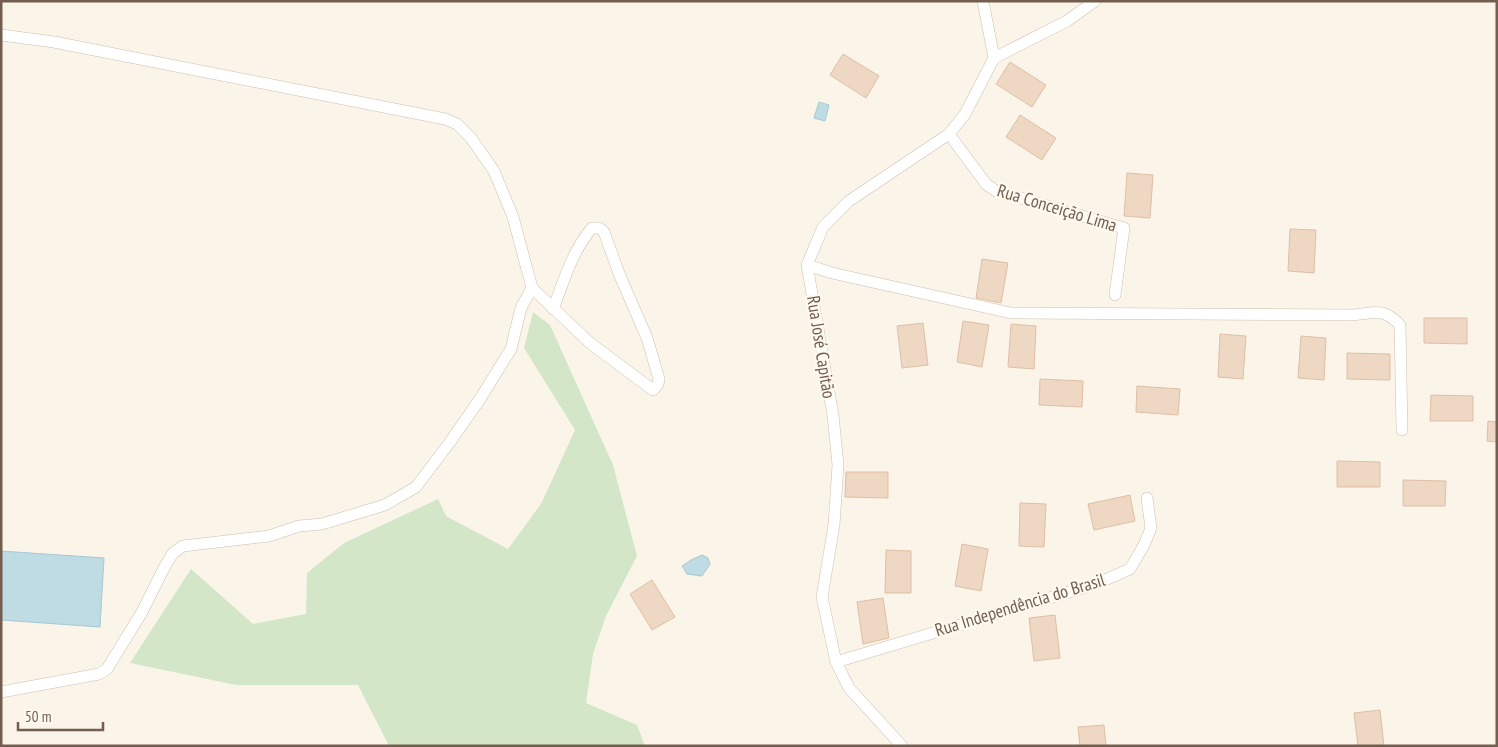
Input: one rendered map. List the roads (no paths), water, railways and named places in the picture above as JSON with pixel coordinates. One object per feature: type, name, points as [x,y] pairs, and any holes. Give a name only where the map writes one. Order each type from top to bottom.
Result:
[{"type":"street","points":[[983,1],[994,58]]},
{"type":"street","points":[[1095,1],[1067,21],[994,58],[965,114],[950,134],[849,202],[823,227],[807,265],[832,273],[1011,313],[1353,315],[1385,312],[1400,325],[1402,430]]},
{"type":"street","points":[[1,35],[54,42],[445,119],[458,124],[471,138],[494,171],[512,217],[532,288],[553,309],[590,343],[653,390],[658,384],[659,379],[647,338],[620,276],[604,232],[599,228],[592,228],[584,238],[571,261],[553,309]]},
{"type":"street","name":"Rua Conceição Lima","points":[[950,134],[986,184],[996,191],[1124,228],[1115,295]]},
{"type":"street","name":"Rua José Capitão","points":[[807,265],[833,415],[838,464],[834,524],[822,597],[836,662],[849,688],[902,746]]},
{"type":"street","points":[[1,692],[100,674],[107,669],[142,612],[173,553],[183,546],[269,536],[299,526],[322,524],[385,505],[416,486],[460,428],[511,349],[521,308],[532,288]]},
{"type":"street","name":"Rua Independência do Brasil","points":[[836,662],[1096,584],[1130,569],[1144,546],[1151,528],[1147,498]]},
{"type":"water","points":[[819,102],[829,105],[825,121],[814,118]]},
{"type":"water","points":[[1,551],[104,558],[100,627],[1,620]]},
{"type":"water","points":[[702,555],[708,558],[710,564],[702,576],[687,574],[682,566]]}]
